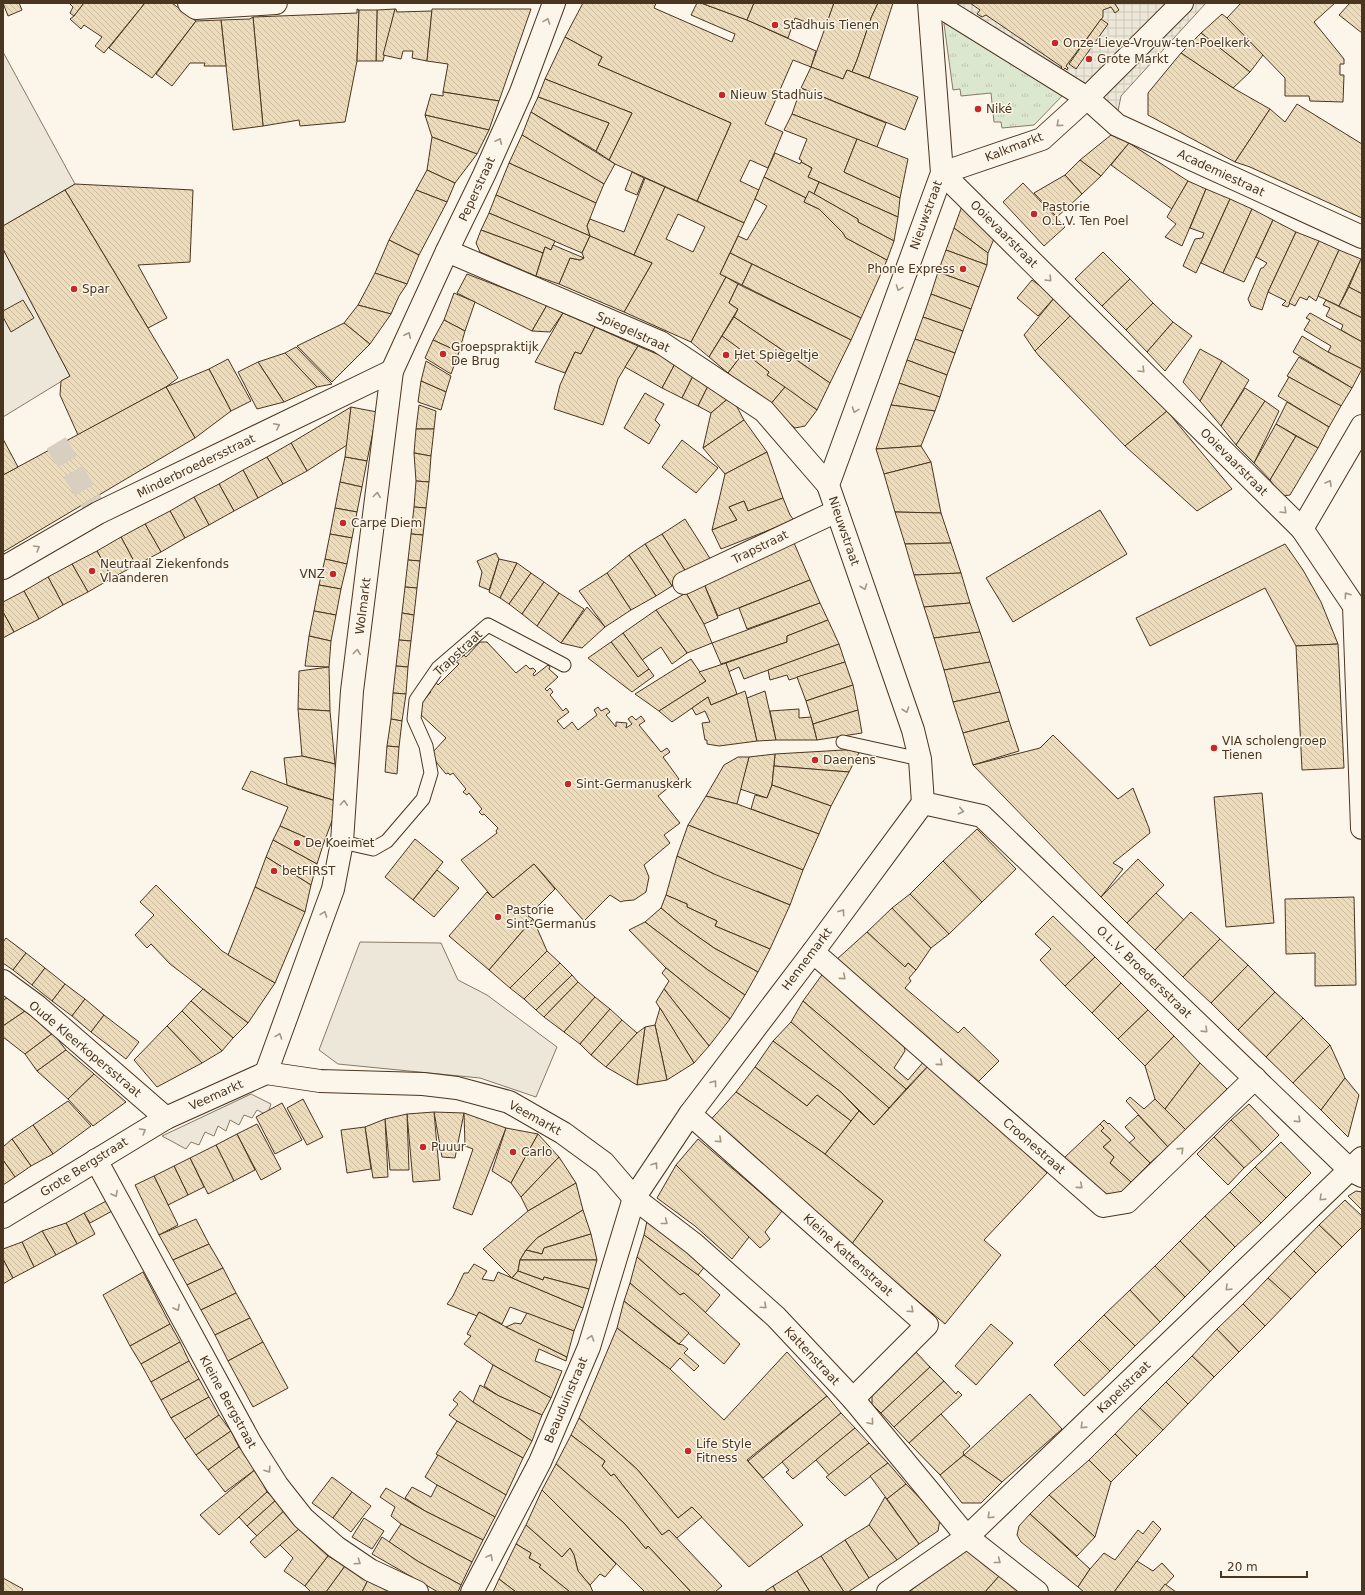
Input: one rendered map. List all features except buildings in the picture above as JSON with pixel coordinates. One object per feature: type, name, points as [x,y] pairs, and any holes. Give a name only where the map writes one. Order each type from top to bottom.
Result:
[{"type":"street","points":[[189,3],[196,8],[276,3]]},
{"type":"street","name":"Peperstraat","points":[[392,370],[484,175],[521,92],[554,3]]},
{"type":"street","points":[[929,3],[942,173]]},
{"type":"street","points":[[934,3],[1087,98],[1182,3]]},
{"type":"street","name":"Kalkmarkt","points":[[942,173],[1042,139],[1087,98]]},
{"type":"street","name":"Academiestraat","points":[[1087,98],[1117,125],[1362,237]]},
{"type":"street","name":"Nieuwstraat","points":[[923,803],[920,759],[913,730],[828,485],[942,173]]},
{"type":"street","name":"Ooievaarstraat","points":[[942,173],[1302,529],[1354,606],[1362,828]]},
{"type":"street","name":"Spiegelstraat","points":[[447,251],[660,342],[764,411],[828,485]]},
{"type":"street","name":"Minderbroedersstraat","points":[[3,568],[98,513],[392,370]]},
{"type":"street","name":"Wolmarkt","points":[[342,842],[352,691],[392,370]]},
{"type":"street","points":[[1302,529],[1362,426]]},
{"type":"street","name":"Trapstraat","points":[[684,583],[837,511]]},
{"type":"street","name":"Hennemarkt","points":[[690,1114],[813,952],[923,803]]},
{"type":"street","name":"O.L.V. Broedersstraat","points":[[923,803],[982,816],[1255,1078],[1358,1168]]},
{"type":"street","points":[[266,1073],[333,888],[342,842]]},
{"type":"street","name":"Croonestraat","points":[[813,952],[1103,1206],[1127,1202],[1255,1078]]},
{"type":"street","name":"Oude Kleerkopersstraat","points":[[3,981],[37,1006],[166,1118]]},
{"type":"street","name":"Veemarkt","points":[[166,1118],[266,1073],[320,1081],[423,1084],[457,1088],[509,1102],[563,1133],[604,1163],[634,1198]]},
{"type":"street","points":[[634,1198],[690,1114]]},
{"type":"street","name":"Kleine Kattenstraat","points":[[690,1114],[927,1325],[853,1400]]},
{"type":"street","name":"Grote Bergstraat","points":[[3,1217],[166,1118]]},
{"type":"street","name":"Kleine Bergstraat","points":[[96,1160],[251,1444],[277,1485],[303,1518],[336,1547],[370,1570],[417,1592]]},
{"type":"street","name":"Kapelstraat","points":[[888,1592],[967,1537],[1358,1168]]},
{"type":"street","name":"Kattenstraat","points":[[634,1198],[694,1244],[776,1318],[853,1400],[967,1537],[1037,1592]]},
{"type":"street","name":"Beauduinstraat","points":[[472,1592],[540,1462],[589,1347],[634,1198]]},
{"type":"lane","name":"Trapstraat","points":[[342,842],[373,850],[387,841],[423,799],[431,773],[426,746],[414,719],[416,700],[438,668],[488,625],[564,664]]},
{"type":"lane","points":[[844,742],[920,759]]},
{"type":"green space","points":[[947,20],[1063,95],[1034,125],[1002,128],[1001,122],[994,122],[991,93],[961,96],[960,89],[953,90],[944,24]]},
{"type":"shaded area","name":"Grote Markt","points":[[934,3],[1206,3],[1121,96],[1117,116]]},
{"type":"shaded area","points":[[3,52],[75,184],[3,226]]},
{"type":"shaded area","points":[[3,249],[70,376],[3,417]]},
{"type":"shaded area","points":[[360,942],[441,943],[458,980],[487,995],[557,1047],[536,1097],[480,1078],[338,1064],[319,1050]]},
{"type":"shaded area","points":[[251,1094],[271,1104],[267,1115],[257,1110],[252,1118],[244,1115],[239,1125],[230,1120],[226,1131],[218,1126],[214,1136],[205,1132],[199,1145],[191,1142],[186,1149],[162,1136]]},
{"type":"tunnel","points":[[56,443],[98,513]]},
{"type":"place","name":"Stadhuis Tienen","points":[[775,25]]},
{"type":"place","name":"Onze-Lieve-Vrouw-ten-Poelkerk","points":[[1055,43]]},
{"type":"place","name":"Grote Markt","points":[[1089,59]]},
{"type":"place","name":"Nieuw Stadhuis","points":[[722,95]]},
{"type":"place","name":"Niké","points":[[978,109]]},
{"type":"place","name":"Pastorie O.L.V. Ten Poel","points":[[1034,214]]},
{"type":"place","name":"Phone Express","points":[[963,269]]},
{"type":"place","name":"Spar","points":[[74,289]]},
{"type":"place","name":"Groepspraktijk De Brug","points":[[443,354]]},
{"type":"place","name":"Het Spiegeltje","points":[[726,355]]},
{"type":"place","name":"Carpe Diem","points":[[343,523]]},
{"type":"place","name":"Neutraal Ziekenfonds Vlaanderen","points":[[92,571]]},
{"type":"place","name":"VNZ","points":[[333,574]]},
{"type":"place","name":"VIA scholengroep Tienen","points":[[1214,748]]},
{"type":"place","name":"Daenens","points":[[815,760]]},
{"type":"place","name":"Sint-Germanuskerk","points":[[568,784]]},
{"type":"place","name":"De Koeimet","points":[[297,843]]},
{"type":"place","name":"betFIRST","points":[[274,871]]},
{"type":"place","name":"Pastorie Sint-Germanus","points":[[498,917]]},
{"type":"place","name":"Puuur","points":[[423,1147]]},
{"type":"place","name":"Carlo","points":[[513,1152]]},
{"type":"place","name":"Life Style Fitness","points":[[688,1451]]}]
